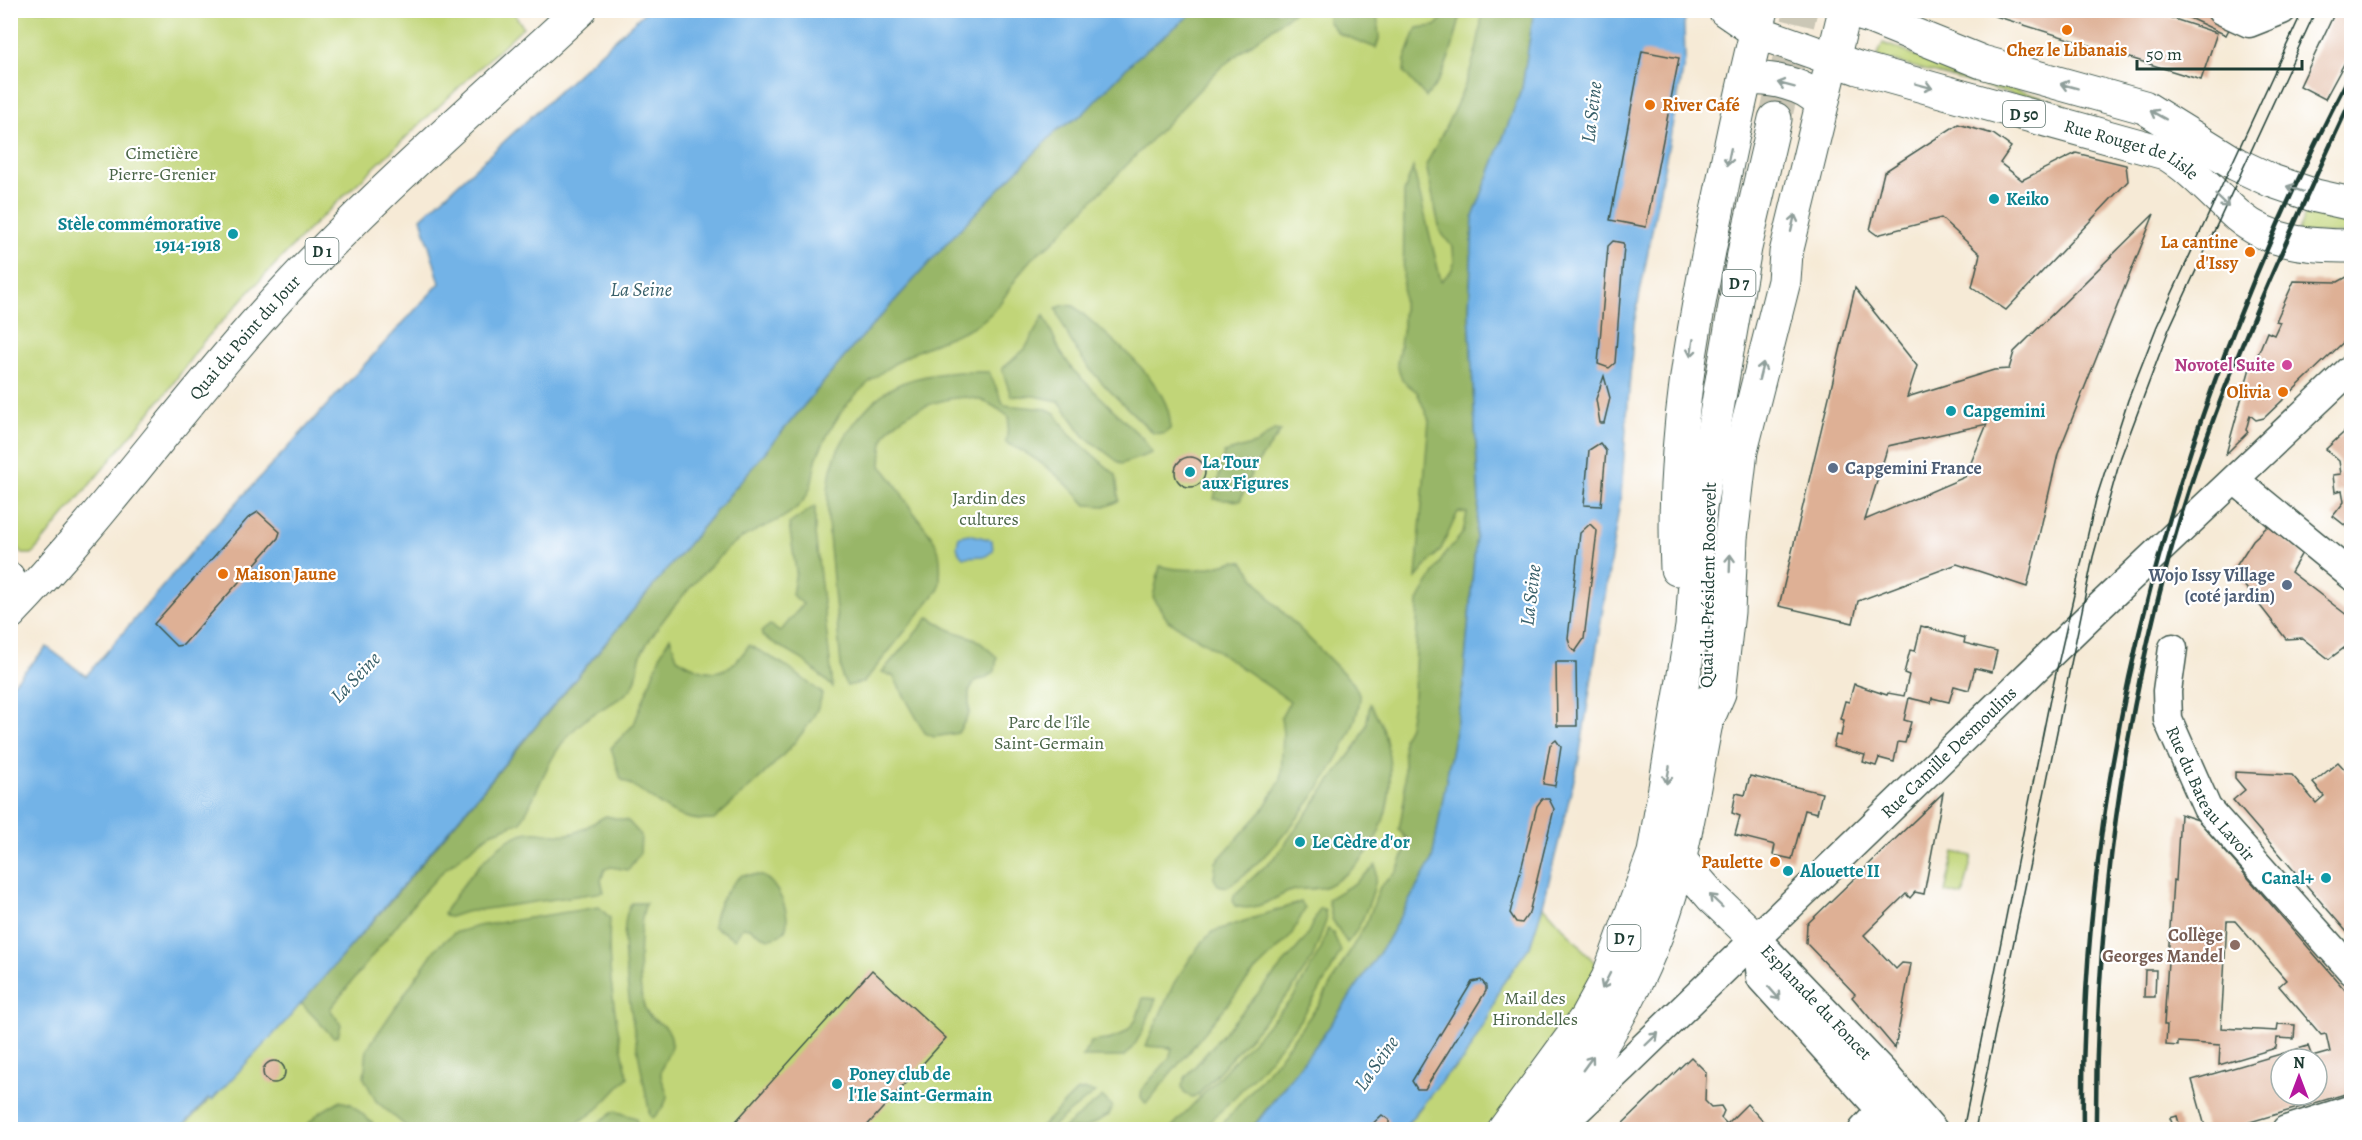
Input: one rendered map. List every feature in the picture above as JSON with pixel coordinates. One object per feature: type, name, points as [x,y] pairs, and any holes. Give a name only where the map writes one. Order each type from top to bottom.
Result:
[{"type":"main road","name":"Quai du Point du Jour","points":[[15,597],[262,316],[329,244],[580,10]]},
{"type":"main road","name":"D 50","points":[[1725,10],[1759,21]]},
{"type":"main road","name":"Rue Rouget de Lisle","points":[[1846,10],[1870,17],[1982,62],[2144,107],[2236,164],[2272,181],[2352,204]]},
{"type":"main road","points":[[1692,720],[1719,693],[1728,612],[1731,538],[1741,451],[1784,281],[1786,253],[1821,104],[1846,10]]},
{"type":"main road","name":"Rue Rouget de Lisle","points":[[1759,21],[1832,59],[2165,153],[2191,170],[2239,217],[2277,239],[2316,246],[2352,246]]},
{"type":"main road","points":[[1692,720],[1680,629],[1675,519],[1680,421],[1703,278],[1759,21]]},
{"type":"main road","points":[[1745,80],[1758,77],[1810,91],[1821,104]]},
{"type":"main road","name":"Quai du Président Roosevelt","points":[[1692,720],[1710,448],[1745,248],[1776,119]]},
{"type":"main road","name":"D 7","points":[[1541,1128],[1608,1036],[1631,995],[1661,922],[1679,859],[1692,720]]},
{"type":"main road","name":"D 7","points":[[1504,1130],[1586,1018],[1608,978],[1654,853],[1692,720]]},
{"type":"main road","points":[[1679,859],[1712,897],[1757,940]]},
{"type":"street","points":[[2221,10],[2249,23],[2282,10]]},
{"type":"street","name":"Rue Camille Desmoulins","points":[[1541,1128],[1575,1112],[2352,368]]},
{"type":"street","points":[[2235,480],[2352,576]]},
{"type":"street","name":"Rue du Bateau Lavoir","points":[[2173,648],[2167,692],[2168,720],[2207,808],[2352,971]]},
{"type":"street","name":"Esplanade du Foncet","points":[[1757,940],[1761,978],[1886,1115],[1933,1130]]},
{"type":"street","points":[[2286,1130],[2352,1109]]},
{"type":"green space","name":"Cimetière Pierre-Grenier","points":[[11,10],[512,10],[523,27],[310,228],[264,276],[202,343],[167,392],[32,554],[22,554],[10,536]]},
{"type":"green space","name":"Parc de l'île Saint-Germain","points":[[1195,11],[1534,11],[1479,500],[1463,686],[1432,860],[1251,1129],[180,1130],[286,1021],[478,794]]},
{"type":"green space","points":[[1195,11],[1295,11],[1220,68],[1051,244],[1030,261],[986,318],[968,329],[907,356],[870,381],[849,402],[818,454],[810,490],[803,501],[786,516],[745,536],[727,549],[682,597],[643,650],[636,680],[631,689],[621,698],[586,719],[563,742],[521,822],[491,833],[444,870],[420,896],[330,1009],[341,1025],[338,1036],[333,1037],[301,1003],[389,903],[852,348],[957,232],[1057,130],[1083,114],[1134,60]]},
{"type":"green space","points":[[1329,11],[1377,11],[1379,39],[1376,48],[1338,33],[1328,21]]},
{"type":"green space","points":[[1449,11],[1461,11],[1456,33],[1445,68],[1426,97],[1404,72],[1405,60],[1417,28],[1435,26]]},
{"type":"green space","points":[[1482,11],[1534,11],[1522,88],[1473,217],[1469,312],[1479,500],[1463,686],[1432,860],[1382,949],[1323,1036],[1251,1129],[1217,1130],[1275,1063],[1320,1003],[1368,920],[1380,887],[1397,871],[1409,842],[1399,830],[1405,795],[1403,738],[1409,726],[1414,694],[1418,601],[1445,554],[1463,533],[1467,513],[1458,512],[1441,549],[1416,578],[1429,420],[1417,392],[1402,380],[1397,364],[1403,326],[1404,192],[1413,167],[1441,281],[1451,271],[1454,263],[1453,248],[1440,231],[1426,165],[1470,72],[1480,32]]},
{"type":"green space","points":[[1883,43],[1972,77],[2065,104],[2034,100],[1877,57]]},
{"type":"green space","points":[[2309,206],[2351,215],[2351,234],[2297,233]]},
{"type":"green space","points":[[1065,305],[1074,306],[1119,345],[1150,378],[1169,412],[1170,429],[1163,434],[1153,433],[1096,376],[1064,329],[1056,308]]},
{"type":"green space","points":[[1044,315],[1060,351],[1073,370],[1144,440],[1152,453],[1121,464],[1084,436],[1059,401],[1034,396],[1011,396],[1002,369],[1025,349]]},
{"type":"green space","points":[[960,372],[989,372],[1004,405],[1047,409],[1055,413],[1070,435],[1116,475],[1119,501],[1107,506],[1086,505],[1050,470],[1029,455],[1006,443],[1009,417],[983,401],[963,397],[937,402],[910,413],[898,421],[889,429],[884,438],[881,466],[935,542],[940,560],[939,589],[864,682],[847,686],[842,677],[828,521],[829,486],[833,462],[856,421],[866,409],[890,389],[923,377]]},
{"type":"green space","points":[[1274,430],[1281,431],[1253,469],[1240,501],[1214,499],[1224,453],[1258,443]]},
{"type":"green space","points":[[815,506],[815,533],[833,687],[803,660],[762,636],[762,631],[770,625],[780,632],[803,604],[792,595],[796,571],[789,524]]},
{"type":"green space","points":[[1235,561],[1243,562],[1272,601],[1354,684],[1360,697],[1355,720],[1344,746],[1310,802],[1267,853],[1227,887],[1218,885],[1214,878],[1216,862],[1262,811],[1281,779],[1283,733],[1281,718],[1290,701],[1207,644],[1168,621],[1153,597],[1160,566],[1198,569]]},
{"type":"green space","points":[[929,617],[950,630],[976,639],[997,657],[995,671],[984,679],[976,680],[969,692],[969,714],[958,733],[934,737],[925,733],[893,676],[882,672]]},
{"type":"green space","points":[[670,637],[677,658],[688,665],[708,671],[725,669],[741,656],[749,645],[783,664],[822,693],[808,726],[794,743],[778,761],[714,820],[698,820],[674,813],[621,779],[611,748],[634,724],[662,651]]},
{"type":"green space","points":[[1370,704],[1384,732],[1389,754],[1390,777],[1383,820],[1375,840],[1363,858],[1347,873],[1327,886],[1291,891],[1250,908],[1235,906],[1234,895],[1277,855],[1358,743],[1366,726]]},
{"type":"green space","points":[[606,816],[628,821],[641,835],[640,853],[628,870],[611,867],[605,869],[601,880],[604,892],[445,916],[444,913],[469,877],[504,843],[529,832],[561,835],[574,833]]},
{"type":"green space","points":[[1954,852],[1972,856],[1963,896],[1945,892]]},
{"type":"green space","points":[[1376,865],[1375,884],[1368,906],[1358,928],[1347,943],[1332,919],[1328,899],[1355,883]]},
{"type":"green space","points":[[742,875],[762,876],[768,879],[778,891],[785,908],[787,924],[782,934],[768,939],[749,928],[742,927],[735,939],[713,926],[716,911],[723,898]]},
{"type":"green space","points":[[1301,902],[1305,909],[1290,937],[1254,972],[1146,1104],[1141,1097],[1142,1089],[1169,1059],[1172,1048],[1146,1046],[1174,983],[1198,947],[1212,932]]},
{"type":"green space","points":[[632,903],[646,903],[641,926],[639,958],[643,1004],[652,1019],[668,1030],[671,1039],[670,1049],[661,1073],[667,1098],[653,1118],[650,1116],[641,1071],[626,972],[624,942],[626,918]]},
{"type":"green space","name":"Mail des Hirondelles","points":[[1543,905],[1607,976],[1498,1129],[1403,1130],[1446,1075],[1456,1068],[1488,1018],[1501,986],[1530,946]]},
{"type":"green space","points":[[599,907],[610,918],[609,958],[613,998],[628,1077],[600,1107],[580,1121],[565,1126],[522,1131],[473,1131],[409,1129],[376,1101],[364,1078],[367,1049],[436,948],[454,933],[478,926]]},
{"type":"green space","points":[[1320,908],[1325,911],[1326,921],[1312,959],[1291,991],[1198,1095],[1192,1097],[1184,1093],[1182,1086],[1185,1078],[1305,939]]},
{"type":"green space","points":[[1328,928],[1333,933],[1341,951],[1313,1000],[1280,1046],[1202,1129],[1170,1129],[1293,998],[1321,949]]},
{"type":"green space","points":[[1143,998],[1156,999],[1143,1030],[1123,1057],[1082,1057],[1091,1042],[1111,1039],[1129,1029],[1139,1012]]},
{"type":"green space","points":[[1085,1090],[1095,1092],[1049,1129],[1039,1129],[1076,1092]]},
{"type":"green space","points":[[1103,1097],[1112,1106],[1109,1115],[1083,1129],[1062,1129]]},
{"type":"green space","points":[[339,1101],[351,1104],[379,1129],[303,1129],[319,1113]]},
{"type":"green space","points":[[615,1111],[636,1118],[638,1129],[589,1129]]},
{"type":"water","name":"La Seine","points":[[646,11],[1195,11],[1134,60],[1083,114],[1057,130],[957,232],[852,348],[388,903],[286,1021],[212,1100],[209,1098],[180,1129],[11,1129],[10,687],[47,647],[86,676],[203,539],[440,283],[421,218]]},
{"type":"water","name":"La Seine","points":[[1534,11],[1688,11],[1684,24],[1685,60],[1634,324],[1621,495],[1579,759],[1543,905],[1530,946],[1501,986],[1488,1018],[1464,1059],[1446,1075],[1403,1129],[1251,1130],[1323,1036],[1382,949],[1432,860],[1463,686],[1479,500],[1469,312],[1473,217],[1522,88]]},
{"type":"water","points":[[969,534],[992,540],[993,551],[986,556],[963,557],[957,544],[959,536]]},
{"type":"building","points":[[1976,10],[2147,10],[2217,33],[2201,80]]},
{"type":"building","points":[[2172,10],[2239,10],[2226,35]]},
{"type":"building","points":[[2336,10],[2352,10],[2352,49],[2325,99],[2300,86]]},
{"type":"building","name":"River Café","points":[[1642,51],[1679,58],[1646,227],[1610,220]]},
{"type":"building","name":"Keiko","points":[[1958,124],[1993,134],[2011,147],[2000,163],[2022,180],[2076,153],[2126,165],[2128,181],[2006,310],[1972,287],[1980,254],[1941,218],[1877,235],[1870,230],[1884,172]]},
{"type":"building","name":"Capgemini","points":[[2154,214],[2058,454],[2027,587],[1957,564],[1858,601],[1853,623],[1779,606],[1855,288],[1917,366],[1907,397],[1994,370],[2009,369],[2014,352]],"holes":[[[1987,424],[1965,477],[1865,520],[1888,446]]]},
{"type":"building","points":[[1613,241],[1623,243],[1624,246],[1615,363],[1609,368],[1598,364],[1608,246]]},
{"type":"building","name":"Novotel Suite","points":[[2352,274],[2352,334],[2264,418],[2256,420],[2250,415],[2246,430],[2248,432],[2226,454],[2250,368],[2258,361],[2256,359],[2267,332],[2274,335],[2280,322],[2276,321],[2294,281],[2338,282]]},
{"type":"building","points":[[1604,376],[1610,398],[1604,423],[1600,423],[1596,399]]},
{"type":"building","points":[[2352,425],[2352,531],[2333,516],[2344,502],[2342,490],[2335,492],[2333,475],[2341,474],[2339,461],[2326,449]]},
{"type":"building","points":[[1600,443],[1606,451],[1601,506],[1584,505],[1589,450]]},
{"type":"building","name":"La Tour aux Figures","points":[[1190,457],[1201,461],[1205,472],[1201,483],[1190,487],[1179,483],[1175,472],[1179,461]]},
{"type":"building","name":"Maison Jaune","points":[[258,512],[280,532],[278,538],[183,645],[176,646],[154,624],[248,518]]},
{"type":"building","points":[[1590,524],[1597,531],[1584,639],[1575,652],[1568,638],[1580,533]]},
{"type":"building","points":[[2268,526],[2302,553],[2291,572],[2352,619],[2352,642],[2329,659],[2302,638],[2286,639],[2233,571],[2253,540]]},
{"type":"building","points":[[1921,626],[1965,638],[1964,643],[1997,651],[1992,672],[1975,668],[1969,690],[1954,686],[1949,702],[1932,698],[1931,703],[1909,698],[1904,720],[1911,722],[1905,743],[1898,742],[1894,762],[1879,758],[1876,766],[1863,762],[1865,755],[1833,747],[1836,735],[1841,736],[1844,720],[1840,719],[1845,701],[1849,702],[1854,684],[1887,695],[1888,693],[1904,696],[1909,675],[1904,673],[1910,650],[1915,651]]},
{"type":"building","points":[[1556,662],[1576,662],[1577,726],[1557,726]]},
{"type":"building","points":[[1556,740],[1561,747],[1555,786],[1543,784],[1550,745]]},
{"type":"building","name":"Canal+","points":[[2338,762],[2349,774],[2352,772],[2352,938],[2233,800],[2245,790],[2235,778],[2235,772],[2292,775],[2316,803],[2324,796],[2313,783]]},
{"type":"building","points":[[1750,776],[1822,793],[1817,813],[1805,810],[1792,859],[1773,855],[1775,845],[1735,835],[1740,816],[1732,813],[1736,793],[1745,795]]},
{"type":"building","points":[[1943,793],[1924,894],[1915,892],[1910,898],[1906,894],[1864,935],[1896,969],[1902,963],[1911,964],[1895,1048],[1852,997],[1855,994],[1806,943],[1807,924]]},
{"type":"building","points":[[1542,799],[1549,799],[1554,809],[1529,913],[1522,923],[1516,922],[1510,913],[1537,806]]},
{"type":"building","name":"Collège Georges Mandel","points":[[2180,814],[2198,820],[2352,998],[2352,1092],[2329,1099],[2330,1052],[2326,1034],[2321,1035],[2279,986],[2286,980],[2235,921],[2227,921],[2221,1028],[2277,1031],[2278,1024],[2295,1025],[2294,1039],[2277,1038],[2276,1047],[2269,1047],[2269,1050],[2219,1065],[2220,1045],[2178,1042],[2178,1046],[2166,1045],[2167,1025],[2164,1025],[2173,880],[2176,881]]},
{"type":"building","name":"Poney club de l'Ile Saint-Germain","points":[[872,970],[946,1038],[863,1130],[728,1130]]},
{"type":"building","points":[[2145,970],[2156,970],[2155,997],[2144,997]]},
{"type":"building","points":[[1481,980],[1486,986],[1486,991],[1425,1089],[1417,1089],[1412,1081],[1472,982]]},
{"type":"building","points":[[1691,1057],[1706,1072],[1705,1101],[1711,1107],[1721,1106],[1724,1111],[1721,1118],[1727,1124],[1747,1104],[1771,1130],[1616,1130]]},
{"type":"building","name":"Collège Georges Mandel","points":[[2269,1057],[2269,1107],[2301,1107],[2223,1130],[2206,1130],[2192,1080]]},
{"type":"building","points":[[270,1061],[278,1061],[285,1068],[285,1076],[278,1083],[270,1083],[263,1076],[263,1068]]},
{"type":"building","points":[[1382,1115],[1389,1120],[1386,1130],[1366,1130]]},
{"type":"building","points":[[2177,1116],[2181,1130],[2175,1130],[2170,1118]]},
{"type":"tunnel","points":[[1775,119],[1801,10]]},
{"type":"tram line","points":[[1963,1130],[2050,699],[2096,499],[2128,400],[2157,326],[2303,10]]},
{"type":"tram line","points":[[1975,1130],[2093,557],[2121,457],[2169,329],[2316,10]]},
{"type":"railway","points":[[2083,1130],[2086,992],[2099,854],[2121,718],[2152,584],[2190,452],[2237,322],[2291,195],[2352,71]]},
{"type":"railway","points":[[2096,1130],[2101,973],[2116,818],[2128,740],[2161,587],[2182,512],[2218,406],[2282,251],[2352,98]]},
{"type":"place","name":"Chez le Libanais","points":[[2067,30]]},
{"type":"place","name":"River Café","points":[[1650,105]]},
{"type":"place","name":"Keiko","points":[[1994,199]]},
{"type":"place","name":"Stèle commémorative 1914-1918","points":[[233,234]]},
{"type":"place","name":"La cantine d'Issy","points":[[2250,252]]},
{"type":"place","name":"Novotel Suite","points":[[2287,365]]},
{"type":"place","name":"Olivia","points":[[2283,392]]},
{"type":"place","name":"Capgemini","points":[[1951,411]]},
{"type":"place","name":"Capgemini France","points":[[1833,468]]},
{"type":"place","name":"La Tour aux Figures","points":[[1190,472]]},
{"type":"place","name":"Maison Jaune","points":[[223,574]]},
{"type":"place","name":"Wojo Issy Village (coté jardin)","points":[[2287,585]]},
{"type":"place","name":"Le Cèdre d'or","points":[[1300,842]]},
{"type":"place","name":"Paulette","points":[[1775,862]]},
{"type":"place","name":"Alouette II","points":[[1788,871]]},
{"type":"place","name":"Canal+","points":[[2326,878]]},
{"type":"place","name":"Collège Georges Mandel","points":[[2235,945]]},
{"type":"place","name":"Poney club de l'Ile Saint-Germain","points":[[837,1084]]},
{"type":"park label","name":"Jardin des cultures","points":[[989,508]]}]
